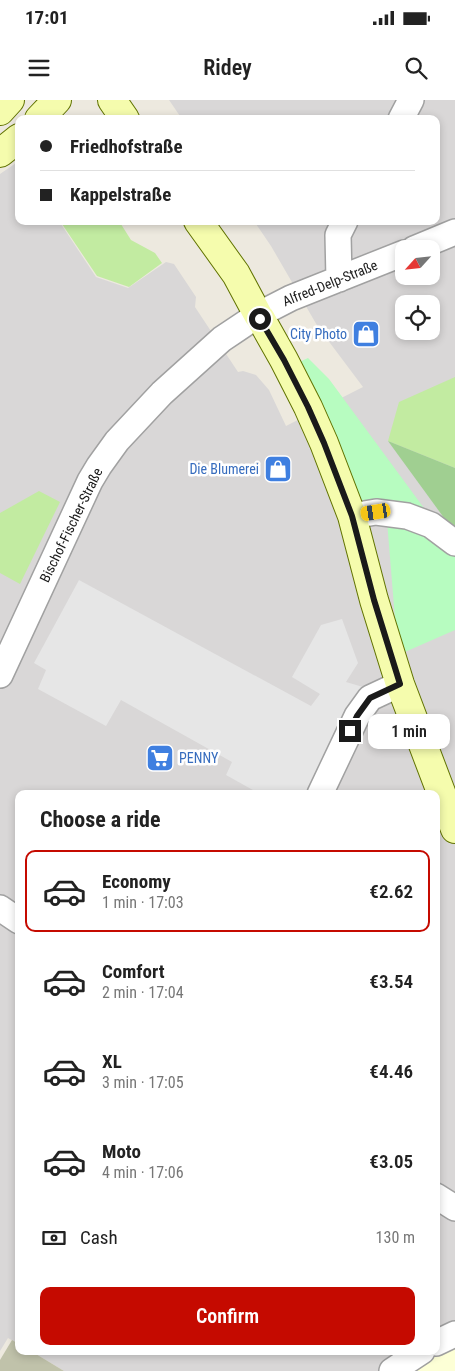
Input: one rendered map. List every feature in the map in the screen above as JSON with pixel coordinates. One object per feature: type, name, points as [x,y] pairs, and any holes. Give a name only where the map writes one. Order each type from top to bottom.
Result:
[{"type":"main road","points":[[0,111],[10,100]]},
{"type":"main road","points":[[43,115],[57,100]]},
{"type":"main road","points":[[112,100],[122,115]]},
{"type":"main road","points":[[0,153],[15,141]]},
{"type":"main road","points":[[201,225],[236,274],[284,360],[324,443],[352,516],[374,600],[400,684],[455,829]]},
{"type":"street","points":[[403,115],[411,100]]},
{"type":"street","points":[[339,279],[338,235],[344,225]]},
{"type":"street","points":[[436,240],[455,232]]},
{"type":"street","name":"Alfred-Delp-Straße","points":[[259,317],[291,298],[395,257]]},
{"type":"street","name":"Bischof-Fischer-Straße","points":[[0,674],[98,466],[117,441],[162,393],[222,339],[259,317]]},
{"type":"street","points":[[352,516],[376,512],[407,516],[430,525],[455,544]]},
{"type":"street","points":[[322,790],[357,716],[370,698],[400,684]]},
{"type":"street","points":[[0,908],[15,918]]},
{"type":"street","points":[[440,1199],[455,1208]]},
{"type":"street","points":[[440,1341],[455,1334]]},
{"type":"street","points":[[392,1371],[416,1355]]},
{"type":"shaded area","points":[[169,100],[455,100],[455,1327],[440,1334],[440,790],[15,790],[15,1342],[8,1338],[0,1351],[0,174],[15,164],[15,225],[62,225],[96,277],[128,288],[166,262],[174,264],[196,297],[195,307],[238,372],[243,371],[256,375],[269,390],[286,426],[363,387],[318,327],[257,225],[440,225],[440,115],[179,115]]},
{"type":"shaded area","points":[[79,580],[311,706],[320,694],[292,677],[321,625],[342,619],[358,663],[346,682],[363,687],[307,790],[253,790],[226,775],[232,762],[121,700],[106,726],[38,689],[46,670],[34,663]]},
{"type":"shaded area","points":[[12,1340],[15,1342],[15,1355],[38,1355],[64,1371],[0,1371],[0,1360]]},
{"type":"shaded area","points":[[455,1342],[455,1371],[404,1371],[432,1355],[440,1355],[440,1351]]},
{"type":"shaded area","points":[[38,1355],[406,1355],[382,1371],[64,1371]]},
{"type":"green space","points":[[63,225],[122,225],[131,240],[155,253],[162,263],[129,287],[97,276]]},
{"type":"green space","points":[[308,358],[329,379],[432,519],[356,507],[295,364]]},
{"type":"green space","points":[[455,377],[455,468],[388,441],[399,402]]},
{"type":"green space","points":[[388,441],[455,468],[455,533]]},
{"type":"green space","points":[[39,491],[60,502],[20,584],[0,573],[0,513]]},
{"type":"green space","points":[[387,521],[435,536],[455,557],[455,630],[398,655]]},
{"type":"place","name":"City Photo","points":[[366,334]]},
{"type":"place","name":"Die Blumerei","points":[[278,469]]},
{"type":"place","name":"PENNY","points":[[160,758]]},
{"type":"route","points":[[260,319],[284,360],[324,443],[352,516],[374,600],[400,684],[370,698],[357,716],[350,731]]}]
